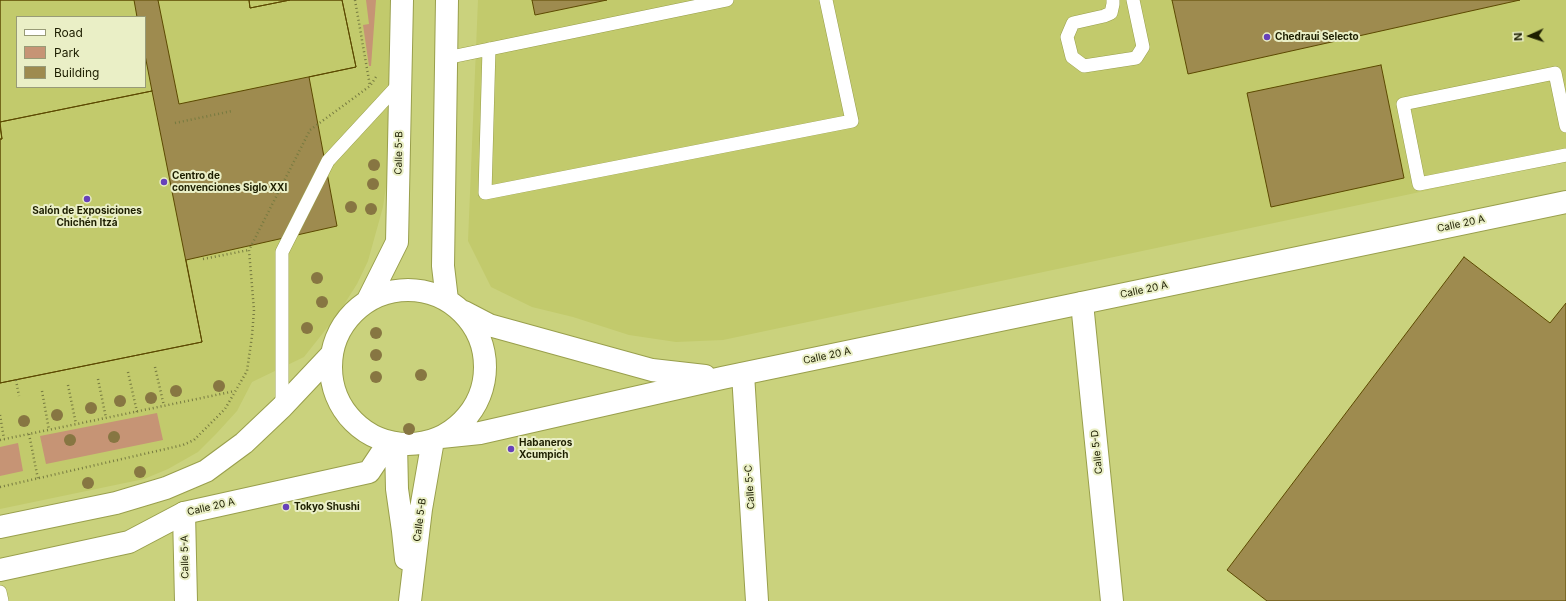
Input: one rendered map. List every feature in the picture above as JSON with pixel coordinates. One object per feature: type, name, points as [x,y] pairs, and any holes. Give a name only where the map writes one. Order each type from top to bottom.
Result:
[{"type":"street","name":"Calle 5-B","points":[[368,300],[397,242],[402,0]]},
{"type":"street","points":[[437,438],[457,426],[470,413],[479,397],[484,379],[485,360],[481,342],[473,325],[454,305],[443,266],[447,0]]},
{"type":"street","name":"Calle 20 A","points":[[0,570],[128,542],[184,513],[369,472],[392,442],[414,444],[437,438],[480,433],[733,376],[1566,202]]},
{"type":"street","name":"Calle 20 A","points":[[368,300],[387,292],[408,289],[428,292],[489,325],[652,370],[733,376]]},
{"type":"street","points":[[368,300],[351,314],[339,333],[332,354],[331,371],[333,387],[349,416],[360,427],[374,436],[392,442]]},
{"type":"street","name":"Calle 5-D","points":[[1082,303],[1112,601]]},
{"type":"street","points":[[0,527],[116,502],[166,488],[206,471],[244,443],[282,407],[332,354]]},
{"type":"street","name":"Calle 5-C","points":[[733,376],[757,601]]},
{"type":"street","name":"Calle 5-B","points":[[409,601],[421,509],[437,438]]},
{"type":"street","name":"Calle 5-B","points":[[392,442],[403,531],[409,601]]},
{"type":"street","name":"Calle 5-A","points":[[184,513],[186,601]]},
{"type":"lane","points":[[446,58],[728,0]]},
{"type":"lane","points":[[489,49],[485,193],[852,122],[826,0]]},
{"type":"lane","points":[[1113,0],[1111,13],[1073,23],[1067,37],[1072,57],[1084,66],[1136,58],[1143,47],[1133,0]]},
{"type":"lane","points":[[1566,126],[1555,73],[1403,104],[1419,184],[1566,154]]},
{"type":"lane","points":[[282,407],[282,252],[328,161],[400,83]]},
{"type":"lane","points":[[0,592],[2,601]]},
{"type":"path","points":[[355,0],[370,86]]},
{"type":"path","points":[[0,487],[183,445],[194,440],[225,409],[247,371],[254,310],[249,250],[310,130],[370,86],[376,78],[377,70]]},
{"type":"path","points":[[175,123],[232,111]]},
{"type":"path","points":[[203,259],[249,250]]},
{"type":"path","points":[[156,366],[164,406]]},
{"type":"path","points":[[128,372],[137,412]]},
{"type":"path","points":[[98,379],[106,418]]},
{"type":"path","points":[[16,380],[18,396]]},
{"type":"path","points":[[68,385],[76,424]]},
{"type":"path","points":[[42,391],[49,430]]},
{"type":"path","points":[[0,440],[236,391]]},
{"type":"path","points":[[0,415],[4,439]]},
{"type":"path","points":[[29,434],[38,479]]},
{"type":"shaded area","name":"Centro de convenciones Siglo XXI","points":[[0,0],[390,0],[388,173],[383,207],[368,261],[357,284],[338,314],[304,357],[252,382],[237,411],[198,452],[168,469],[144,479],[0,509]]},
{"type":"shaded area","points":[[478,0],[1566,0],[1566,161],[723,340],[676,342],[629,335],[573,317],[532,307],[491,287],[468,241]]},
{"type":"green space","points":[[366,0],[376,0],[371,66],[369,66],[363,25],[369,24]]},
{"type":"green space","points":[[157,413],[163,440],[46,464],[40,436]]},
{"type":"green space","points":[[18,443],[23,471],[0,476],[0,447]]},
{"type":"building","name":"Centro de convenciones Siglo XXI","points":[[0,0],[342,0],[356,67],[309,77],[337,226],[186,260],[202,342],[0,383],[0,139],[2,139],[0,127]]},
{"type":"building","points":[[0,0],[134,0],[137,16],[16,16],[16,88],[146,88],[146,60],[152,91],[0,122]]},
{"type":"building","points":[[158,0],[249,0],[250,8],[290,0],[342,0],[356,67],[179,104]]},
{"type":"building","points":[[249,0],[290,0],[250,8]]},
{"type":"building","points":[[532,0],[607,0],[535,15]]},
{"type":"building","name":"Chedraui Selecto","points":[[1172,0],[1520,0],[1188,74]]},
{"type":"building","points":[[1381,65],[1404,178],[1271,207],[1247,93]]},
{"type":"building","name":"Salón de Exposiciones Chichén Itzá","points":[[152,91],[202,342],[0,383],[0,139],[2,139],[0,122]]},
{"type":"building","points":[[1464,257],[1550,323],[1566,303],[1566,601],[1267,601],[1227,570]]},
{"type":"place","name":"Chedraui Selecto","points":[[1267,37]]},
{"type":"place","name":"Centro de convenciones Siglo XXI","points":[[164,182]]},
{"type":"place","name":"Salón de Exposiciones Chichén Itzá","points":[[87,199]]},
{"type":"place","name":"Habaneros Xcumpich","points":[[511,449]]},
{"type":"place","name":"Tokyo Shushi","points":[[286,507]]}]
